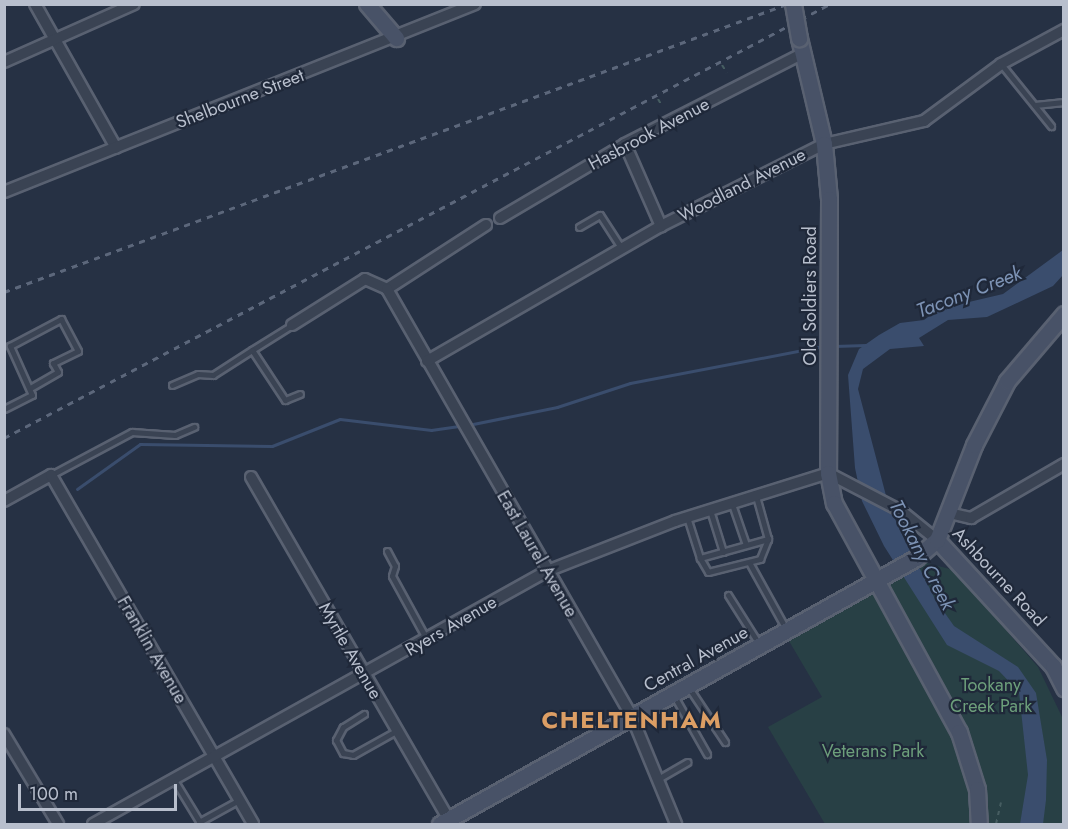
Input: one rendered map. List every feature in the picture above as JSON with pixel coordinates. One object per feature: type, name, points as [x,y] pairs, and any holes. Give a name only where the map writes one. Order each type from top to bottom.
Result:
[{"type":"street","points":[[34,4],[116,148]]},
{"type":"street","points":[[4,62],[134,4]]},
{"type":"street","points":[[367,4],[396,38]]},
{"type":"street","name":"Shelbourne Street","points":[[4,192],[396,38],[475,4]]},
{"type":"street","name":"Old Soldiers Road","points":[[793,4],[802,54],[824,144],[832,331],[828,473],[834,503],[959,732],[977,789],[979,825]]},
{"type":"street","name":"Woodland Avenue","points":[[427,361],[661,226],[824,144],[924,121],[1001,64],[1064,30]]},
{"type":"street","name":"Hasbrook Avenue","points":[[500,218],[626,144],[802,54]]},
{"type":"street","points":[[626,144],[661,226]]},
{"type":"street","points":[[292,325],[365,279],[387,289],[486,225]]},
{"type":"street","name":"East Laurel Avenue","points":[[387,289],[632,717],[676,825]]},
{"type":"street","points":[[937,540],[950,513],[974,445],[1007,381],[1064,314]]},
{"type":"street","points":[[950,513],[971,518],[1064,464]]},
{"type":"street","name":"Ashbourne Road","points":[[828,473],[851,482],[901,511],[937,540],[1058,663],[1064,688]]},
{"type":"street","name":"Ryers Avenue","points":[[93,825],[547,571],[687,517],[828,473]]},
{"type":"street","points":[[4,501],[51,475]]},
{"type":"street","name":"Franklin Avenue","points":[[51,475],[253,825]]},
{"type":"street","name":"Myrtle Avenue","points":[[250,477],[396,731],[446,823]]},
{"type":"street","name":"Central Avenue","points":[[446,823],[916,558],[937,540]]},
{"type":"street","points":[[4,734],[58,825]]},
{"type":"lane","points":[[1001,64],[1051,126]]},
{"type":"lane","points":[[1035,105],[1064,102]]},
{"type":"lane","points":[[579,227],[600,215],[622,249]]},
{"type":"lane","points":[[4,409],[32,395],[32,387],[10,346],[62,319],[78,351],[53,363],[58,372],[32,387]]},
{"type":"lane","points":[[172,385],[198,374],[213,375],[292,325]]},
{"type":"lane","points":[[252,350],[285,400],[300,394]]},
{"type":"lane","points":[[51,475],[132,432],[175,435],[194,427]]},
{"type":"lane","points":[[687,517],[705,570],[714,573],[750,564],[765,554],[768,539],[756,496]]},
{"type":"lane","points":[[732,503],[746,545]]},
{"type":"lane","points":[[710,510],[723,552]]},
{"type":"lane","points":[[700,558],[768,539]]},
{"type":"lane","points":[[387,551],[395,566],[393,576],[427,639]]},
{"type":"lane","points":[[750,564],[787,631]]},
{"type":"lane","points":[[728,595],[760,646]]},
{"type":"lane","points":[[688,686],[725,742]]},
{"type":"lane","points":[[673,695],[707,754]]},
{"type":"lane","points":[[364,714],[343,727],[336,740],[343,753],[353,755],[396,731]]},
{"type":"lane","points":[[658,779],[688,762]]},
{"type":"lane","points":[[174,780],[200,823],[239,800]]},
{"type":"path","points":[[722,64],[727,73]]},
{"type":"path","points":[[658,99],[662,106]]},
{"type":"path","points":[[996,825],[1001,803]]},
{"type":"green space","points":[[926,563],[954,570],[1038,667],[1063,719],[1063,824],[825,824],[768,727],[822,697],[789,641]]},
{"type":"water","points":[[1063,250],[1063,275],[1053,286],[987,317],[948,320],[919,338],[924,346],[890,349],[863,369],[858,389],[889,507],[935,599],[954,626],[1018,667],[1036,693],[1047,760],[1046,800],[1043,824],[1020,824],[1028,775],[1019,692],[999,671],[947,645],[884,546],[862,501],[855,468],[848,375],[859,349],[879,335],[900,323],[924,320],[939,309],[1003,294]]},
{"type":"waterway","points":[[834,346],[866,345]]},
{"type":"waterway","points":[[468,425],[557,407],[630,383],[824,346]]},
{"type":"waterway","points":[[77,489],[140,444],[272,446],[340,419],[431,430],[461,426]]},
{"type":"railway","points":[[4,292],[787,4]]},
{"type":"railway","points":[[4,438],[830,4]]},
{"type":"district","name":"CHELTENHAM","points":[[632,720]]},
{"type":"water label","name":"Tacony Creek","points":[[969,292]]},
{"type":"water label","name":"Tookany Creek","points":[[922,555]]},
{"type":"park label","name":"Tookany Creek Park","points":[[991,696]]},
{"type":"park label","name":"Veterans Park","points":[[873,751]]}]
